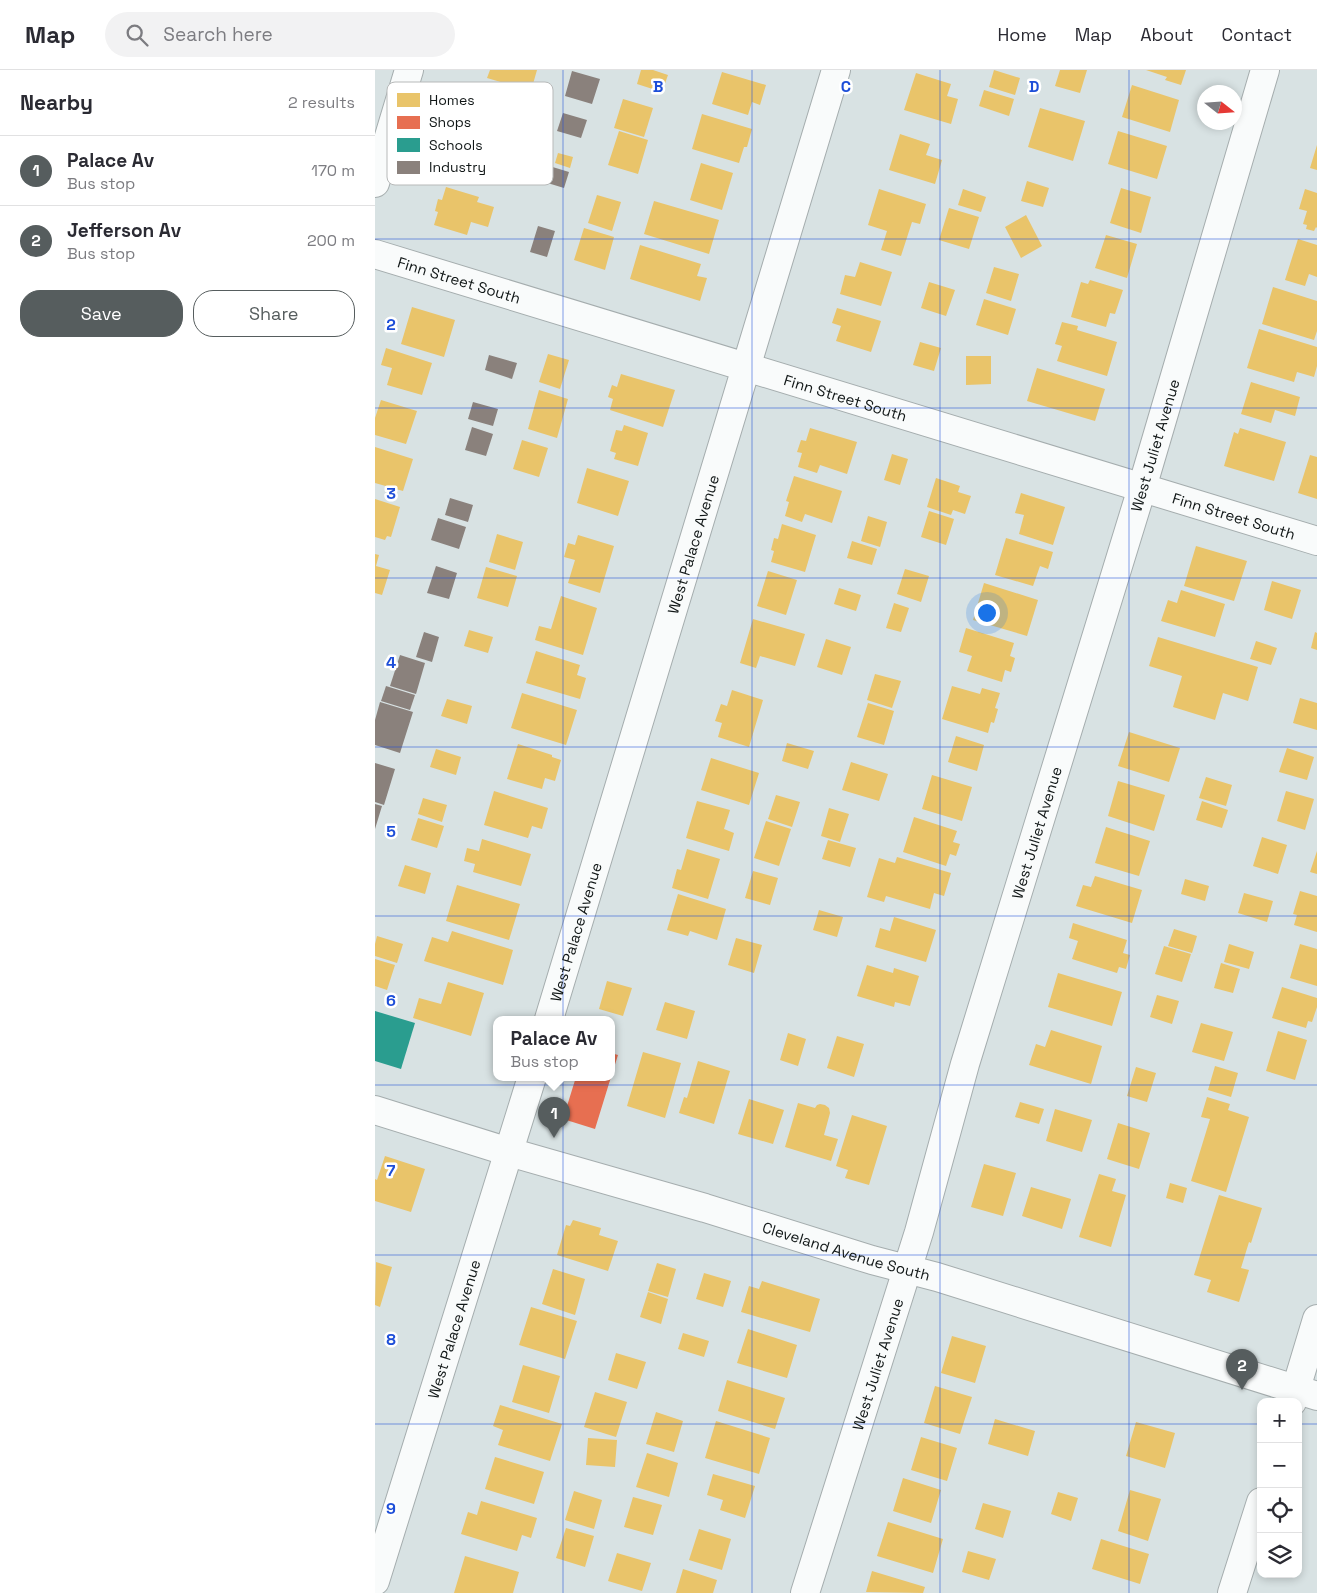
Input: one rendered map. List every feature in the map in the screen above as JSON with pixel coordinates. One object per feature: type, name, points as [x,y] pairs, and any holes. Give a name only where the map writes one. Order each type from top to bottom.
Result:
[{"type":"street","points":[[405,82],[409,70]]},
{"type":"street","name":"West Palace Avenue","points":[[550,1016],[836,70]]},
{"type":"street","name":"West Juliet Avenue","points":[[805,1593],[919,1232],[965,1064],[1142,488],[1265,70]]},
{"type":"street","points":[[375,183],[387,143]]},
{"type":"street","name":"Finn Street South","points":[[375,254],[1317,541]]},
{"type":"street","name":"West Palace Avenue","points":[[375,1581],[531,1081]]},
{"type":"street","name":"Cleveland Avenue South","points":[[375,1110],[509,1152],[705,1208],[872,1260],[907,1269],[1301,1396]]},
{"type":"street","points":[[1301,1396],[1317,1319]]},
{"type":"street","points":[[1233,1593],[1257,1515]]},
{"type":"building: Homes","points":[[490,70],[537,70],[534,82],[501,82],[487,78]]},
{"type":"building: Homes","points":[[641,70],[653,70],[668,75],[662,92],[637,84]]},
{"type":"building: Homes","points":[[994,70],[1020,78],[1015,95],[989,87]]},
{"type":"building: Homes","points":[[1060,70],[1087,70],[1080,93],[1055,86]]},
{"type":"building: Homes","points":[[1146,70],[1186,70],[1181,85],[1165,80],[1167,77]]},
{"type":"building: Homes","points":[[722,72],[766,85],[760,105],[752,102],[748,115],[712,104]]},
{"type":"building: Homes","points":[[916,73],[951,84],[947,96],[958,99],[951,124],[904,110]]},
{"type":"building: Homes","points":[[1132,85],[1179,100],[1170,132],[1122,117]]},
{"type":"building: Homes","points":[[984,90],[1014,99],[1009,116],[979,106]]},
{"type":"building: Homes","points":[[623,99],[653,108],[644,137],[614,128]]},
{"type":"building: Homes","points":[[1040,108],[1085,121],[1073,161],[1028,147]]},
{"type":"building: Homes","points":[[702,114],[752,129],[747,147],[744,147],[739,163],[692,149]]},
{"type":"building: Homes","points":[[619,131],[648,140],[638,174],[608,165]]},
{"type":"building: Homes","points":[[1118,131],[1167,146],[1157,179],[1108,164]]},
{"type":"building: Homes","points":[[900,134],[930,144],[926,155],[942,160],[935,184],[889,170]]},
{"type":"building: Homes","points":[[1317,145],[1317,170],[1310,168]]},
{"type":"building: Homes","points":[[558,153],[573,157],[570,168],[555,163]]},
{"type":"building: Homes","points":[[701,163],[733,173],[722,210],[690,200]]},
{"type":"building: Homes","points":[[1027,181],[1049,188],[1043,207],[1021,201]]},
{"type":"building: Homes","points":[[446,187],[479,197],[477,202],[494,207],[488,227],[471,222],[467,235],[434,225],[438,212],[435,211],[438,199],[442,200]]},
{"type":"building: Homes","points":[[1121,188],[1151,197],[1141,233],[1110,223]]},
{"type":"building: Homes","points":[[879,189],[926,204],[920,224],[912,222],[901,256],[881,250],[887,231],[868,225]]},
{"type":"building: Homes","points":[[963,189],[986,197],[981,212],[958,205]]},
{"type":"building: Homes","points":[[1305,189],[1317,193],[1317,228],[1314,231],[1306,229],[1307,225],[1303,224],[1307,211],[1299,209]]},
{"type":"building: Homes","points":[[597,195],[621,202],[612,231],[588,223]]},
{"type":"building: Homes","points":[[654,201],[719,220],[709,254],[644,234]]},
{"type":"building: Homes","points":[[949,208],[979,217],[969,249],[939,240]]},
{"type":"building: Homes","points":[[1026,215],[1042,246],[1021,258],[1005,227]]},
{"type":"building: Homes","points":[[584,228],[614,237],[605,270],[574,260]]},
{"type":"building: Homes","points":[[1106,235],[1137,244],[1127,278],[1095,268]]},
{"type":"building: Homes","points":[[1298,239],[1317,245],[1317,277],[1309,274],[1305,286],[1285,280]]},
{"type":"building: Homes","points":[[640,245],[701,264],[697,276],[707,278],[700,301],[630,279]]},
{"type":"building: Homes","points":[[860,262],[892,272],[881,306],[840,294],[845,275],[855,277]]},
{"type":"building: Homes","points":[[994,267],[1019,274],[1011,301],[986,293]]},
{"type":"building: Homes","points":[[1090,280],[1123,290],[1115,314],[1110,313],[1106,327],[1071,317],[1081,282],[1088,284]]},
{"type":"building: Homes","points":[[929,282],[955,290],[946,316],[921,308]]},
{"type":"building: Homes","points":[[1273,287],[1317,301],[1317,331],[1314,340],[1262,324]]},
{"type":"building: Homes","points":[[984,299],[1016,309],[1008,335],[976,325]]},
{"type":"building: Homes","points":[[412,307],[455,320],[444,357],[401,344]]},
{"type":"building: Homes","points":[[837,308],[881,321],[871,352],[836,341],[841,326],[832,323]]},
{"type":"building: Homes","points":[[1062,322],[1078,326],[1077,330],[1117,342],[1107,376],[1057,361],[1062,346],[1055,344]]},
{"type":"building: Homes","points":[[1259,329],[1317,347],[1317,366],[1314,377],[1297,372],[1294,382],[1247,368]]},
{"type":"building: Homes","points":[[920,342],[941,348],[934,371],[913,365]]},
{"type":"building: Homes","points":[[386,348],[432,363],[422,395],[387,385],[392,368],[381,365]]},
{"type":"building: Homes","points":[[548,354],[569,360],[560,389],[539,382]]},
{"type":"building: Homes","points":[[966,356],[991,356],[991,384],[966,385]]},
{"type":"building: Homes","points":[[1037,368],[1105,389],[1095,421],[1027,401]]},
{"type":"building: Homes","points":[[621,374],[675,390],[663,427],[610,410],[613,399],[608,397],[612,385],[617,387]]},
{"type":"building: Homes","points":[[1251,382],[1300,397],[1295,416],[1275,410],[1271,423],[1241,414]]},
{"type":"building: Homes","points":[[539,390],[568,399],[557,438],[528,429]]},
{"type":"building: Homes","points":[[381,400],[417,411],[406,444],[375,435],[375,418]]},
{"type":"building: Homes","points":[[624,425],[648,433],[638,466],[614,459],[616,453],[610,451],[616,430],[622,431]]},
{"type":"building: Homes","points":[[810,428],[857,442],[847,474],[820,465],[817,473],[798,467],[802,453],[797,452],[801,440],[806,441]]},
{"type":"building: Homes","points":[[1240,428],[1286,442],[1274,481],[1224,466],[1234,432],[1238,434]]},
{"type":"building: Homes","points":[[522,440],[548,448],[539,477],[513,469]]},
{"type":"building: Homes","points":[[375,447],[413,459],[403,491],[375,483]]},
{"type":"building: Homes","points":[[892,454],[908,459],[900,485],[884,480]]},
{"type":"building: Homes","points":[[1310,455],[1317,457],[1317,499],[1298,493]]},
{"type":"building: Homes","points":[[587,468],[629,481],[618,516],[577,503]]},
{"type":"building: Homes","points":[[794,476],[842,491],[832,523],[805,514],[802,522],[785,516],[789,502],[786,501]]},
{"type":"building: Homes","points":[[936,478],[960,486],[958,492],[971,496],[965,514],[953,510],[951,515],[927,507]]},
{"type":"building: Homes","points":[[1021,493],[1065,507],[1053,545],[1019,534],[1024,515],[1015,513]]},
{"type":"building: Homes","points":[[375,499],[400,507],[391,537],[387,536],[385,540],[375,537]]},
{"type":"building: Homes","points":[[929,511],[954,519],[946,545],[921,537]]},
{"type":"building: Homes","points":[[868,516],[887,522],[880,547],[861,541]]},
{"type":"building: Homes","points":[[782,524],[816,535],[805,572],[771,562],[774,551],[771,550],[774,538],[778,539]]},
{"type":"building: Homes","points":[[497,534],[523,542],[515,570],[489,562]]},
{"type":"building: Homes","points":[[578,535],[614,546],[600,593],[568,583],[575,560],[564,557],[568,543],[575,545]]},
{"type":"building: Homes","points":[[1006,538],[1053,552],[1048,569],[1040,566],[1033,586],[995,575]]},
{"type":"building: Homes","points":[[852,541],[877,549],[872,565],[847,558]]},
{"type":"building: Homes","points":[[1196,546],[1247,561],[1234,601],[1184,586]]},
{"type":"building: Homes","points":[[375,554],[379,555],[376,566],[390,570],[382,595],[375,593]]},
{"type":"building: Homes","points":[[486,567],[517,576],[508,607],[477,598]]},
{"type":"building: Homes","points":[[905,569],[929,576],[921,602],[897,594]]},
{"type":"building: Homes","points":[[768,571],[797,580],[786,615],[757,606]]},
{"type":"building: Homes","points":[[1272,581],[1301,590],[1292,619],[1264,610]]},
{"type":"building: Homes","points":[[984,583],[1038,600],[1027,636],[973,620]]},
{"type":"building: Homes","points":[[839,588],[861,595],[856,611],[834,604]]},
{"type":"building: Homes","points":[[1181,590],[1225,604],[1215,637],[1161,621],[1168,600],[1177,603]]},
{"type":"building: Homes","points":[[561,596],[597,608],[583,655],[535,640],[539,626],[551,629]]},
{"type":"building: Homes","points":[[894,603],[909,608],[901,632],[886,628]]},
{"type":"building: Homes","points":[[753,619],[805,634],[795,666],[760,656],[756,668],[740,663]]},
{"type":"building: Homes","points":[[966,628],[1014,643],[1010,656],[1015,658],[1011,672],[1005,670],[1002,682],[967,671],[972,656],[959,652]]},
{"type":"building: Homes","points":[[469,630],[493,637],[488,653],[464,646]]},
{"type":"building: Homes","points":[[1315,632],[1317,633],[1317,650],[1311,648]]},
{"type":"building: Homes","points":[[1158,637],[1258,667],[1248,701],[1223,693],[1215,720],[1173,707],[1182,676],[1149,666]]},
{"type":"building: Homes","points":[[826,639],[851,647],[842,675],[817,667]]},
{"type":"building: Homes","points":[[1256,641],[1277,648],[1271,665],[1250,659]]},
{"type":"building: Homes","points":[[536,651],[580,665],[577,675],[586,678],[580,699],[526,683]]},
{"type":"building: Homes","points":[[875,674],[901,681],[892,708],[867,700]]},
{"type":"building: Homes","points":[[952,686],[980,694],[982,688],[1000,693],[995,708],[998,709],[994,723],[991,722],[988,733],[942,719]]},
{"type":"building: Homes","points":[[732,690],[763,700],[749,747],[718,737],[722,723],[715,721],[721,704],[727,706]]},
{"type":"building: Homes","points":[[522,693],[577,710],[566,745],[511,728]]},
{"type":"building: Homes","points":[[1300,698],[1317,703],[1317,730],[1293,723]]},
{"type":"building: Homes","points":[[447,699],[472,706],[467,724],[441,716]]},
{"type":"building: Homes","points":[[868,703],[894,711],[884,745],[857,737]]},
{"type":"building: Homes","points":[[1129,732],[1180,748],[1169,782],[1118,766]]},
{"type":"building: Homes","points":[[956,736],[984,745],[977,771],[948,762]]},
{"type":"building: Homes","points":[[787,743],[814,751],[808,769],[782,761]]},
{"type":"building: Homes","points":[[518,744],[552,755],[552,757],[561,760],[555,781],[545,778],[542,789],[507,779]]},
{"type":"building: Homes","points":[[1287,748],[1314,757],[1307,780],[1279,772]]},
{"type":"building: Homes","points":[[436,749],[461,757],[456,775],[430,767]]},
{"type":"building: Homes","points":[[711,758],[759,773],[749,805],[701,790]]},
{"type":"building: Homes","points":[[851,762],[888,774],[879,801],[842,790]]},
{"type":"building: Homes","points":[[932,775],[972,787],[962,821],[922,809]]},
{"type":"building: Homes","points":[[1206,777],[1232,785],[1226,806],[1199,798]]},
{"type":"building: Homes","points":[[1118,781],[1165,795],[1154,831],[1108,816]]},
{"type":"building: Homes","points":[[494,791],[548,808],[542,829],[532,826],[528,838],[484,825]]},
{"type":"building: Homes","points":[[1286,791],[1314,799],[1305,830],[1277,821]]},
{"type":"building: Homes","points":[[776,795],[800,802],[792,827],[768,819]]},
{"type":"building: Homes","points":[[423,798],[447,805],[442,822],[418,814]]},
{"type":"building: Homes","points":[[697,801],[730,810],[724,829],[734,833],[729,851],[686,838]]},
{"type":"building: Homes","points":[[1202,801],[1228,810],[1222,828],[1196,820]]},
{"type":"building: Homes","points":[[829,808],[849,814],[840,842],[821,836]]},
{"type":"building: Homes","points":[[914,817],[957,831],[953,842],[960,844],[956,856],[950,854],[946,866],[903,852]]},
{"type":"building: Homes","points":[[418,818],[444,826],[437,848],[411,840]]},
{"type":"building: Homes","points":[[766,821],[791,829],[779,866],[754,858]]},
{"type":"building: Homes","points":[[1106,827],[1150,841],[1139,876],[1095,863]]},
{"type":"building: Homes","points":[[1262,837],[1287,845],[1278,874],[1253,866]]},
{"type":"building: Homes","points":[[482,839],[531,854],[521,886],[473,872],[475,864],[464,861],[467,848],[479,851]]},
{"type":"building: Homes","points":[[828,840],[856,848],[850,867],[822,859]]},
{"type":"building: Homes","points":[[687,849],[720,859],[708,899],[672,888],[677,869],[681,870]]},
{"type":"building: Homes","points":[[1317,851],[1317,874],[1310,872]]},
{"type":"building: Homes","points":[[897,857],[951,873],[944,896],[934,893],[930,909],[886,896],[884,902],[867,897],[879,858],[895,863]]},
{"type":"building: Homes","points":[[405,865],[431,873],[425,894],[398,886]]},
{"type":"building: Homes","points":[[753,871],[778,878],[770,905],[745,898]]},
{"type":"building: Homes","points":[[1095,876],[1142,890],[1132,923],[1076,906],[1083,885],[1091,887]]},
{"type":"building: Homes","points":[[1185,879],[1209,886],[1205,901],[1181,894]]},
{"type":"building: Homes","points":[[457,885],[520,904],[509,940],[446,921]]},
{"type":"building: Homes","points":[[1300,891],[1317,896],[1317,932],[1294,925],[1297,915],[1293,914]]},
{"type":"building: Homes","points":[[1244,893],[1273,901],[1267,922],[1238,913]]},
{"type":"building: Homes","points":[[678,894],[726,909],[717,940],[690,931],[688,936],[667,930]]},
{"type":"building: Homes","points":[[819,910],[843,917],[837,937],[813,930]]},
{"type":"building: Homes","points":[[894,917],[936,930],[926,962],[875,947],[880,928],[890,931]]},
{"type":"building: Homes","points":[[1073,923],[1127,940],[1123,953],[1130,955],[1126,969],[1119,967],[1117,973],[1072,959],[1078,941],[1069,938]]},
{"type":"building: Homes","points":[[1174,929],[1197,936],[1192,953],[1168,946]]},
{"type":"building: Homes","points":[[452,931],[513,950],[503,985],[424,961],[432,937],[448,942]]},
{"type":"building: Homes","points":[[377,936],[403,944],[397,963],[375,956]]},
{"type":"building: Homes","points":[[736,938],[762,945],[754,973],[728,965]]},
{"type":"building: Homes","points":[[1229,944],[1254,952],[1249,969],[1224,962]]},
{"type":"building: Homes","points":[[1300,944],[1317,949],[1317,986],[1290,978]]},
{"type":"building: Homes","points":[[1164,946],[1191,954],[1182,982],[1155,974]]},
{"type":"building: Homes","points":[[375,959],[395,965],[387,990],[375,986]]},
{"type":"building: Homes","points":[[1221,963],[1240,969],[1233,993],[1214,988]]},
{"type":"building: Homes","points":[[867,965],[893,973],[894,968],[919,976],[910,1006],[895,1002],[894,1007],[857,996]]},
{"type":"building: Homes","points":[[1058,973],[1122,992],[1112,1026],[1048,1007]]},
{"type":"building: Homes","points":[[607,981],[632,988],[623,1016],[599,1009]]},
{"type":"building: Homes","points":[[448,982],[484,993],[471,1036],[413,1018],[419,998],[441,1004]]},
{"type":"building: Homes","points":[[1282,987],[1317,998],[1317,1007],[1312,1022],[1308,1021],[1306,1028],[1272,1018]]},
{"type":"building: Homes","points":[[1157,995],[1179,1001],[1172,1024],[1150,1017]]},
{"type":"building: Homes","points":[[665,1002],[695,1011],[687,1039],[656,1030]]},
{"type":"building: Homes","points":[[1201,1023],[1233,1032],[1224,1061],[1192,1052]]},
{"type":"building: Homes","points":[[1051,1030],[1102,1046],[1091,1084],[1029,1065],[1036,1044],[1045,1047]]},
{"type":"building: Homes","points":[[1278,1031],[1307,1040],[1295,1080],[1266,1071]]},
{"type":"building: Homes","points":[[788,1033],[806,1039],[798,1066],[780,1060]]},
{"type":"building: Homes","points":[[837,1036],[864,1044],[854,1077],[827,1068]]},
{"type":"building: Homes","points":[[643,1052],[681,1063],[665,1118],[627,1106]]},
{"type":"building: Homes","points":[[698,1061],[730,1071],[714,1124],[679,1113],[684,1097],[687,1098]]},
{"type":"building: Homes","points":[[1215,1066],[1238,1073],[1231,1097],[1208,1090]]},
{"type":"building: Homes","points":[[1136,1067],[1156,1073],[1147,1102],[1127,1096]]},
{"type":"building: Homes","points":[[1207,1097],[1230,1104],[1228,1110],[1249,1117],[1226,1192],[1191,1181],[1210,1119],[1201,1117]]},
{"type":"building: Homes","points":[[749,1099],[784,1110],[773,1144],[738,1134]]},
{"type":"building: Homes","points":[[1020,1102],[1044,1109],[1039,1124],[1015,1117]]},
{"type":"building: Homes","points":[[798,1103],[815,1108],[820,1104],[829,1108],[830,1113],[824,1135],[838,1139],[831,1161],[785,1147]]},
{"type":"building: Homes","points":[[1055,1109],[1092,1120],[1082,1152],[1046,1141]]},
{"type":"building: Homes","points":[[852,1115],[887,1126],[869,1185],[845,1178],[848,1170],[836,1166]]},
{"type":"building: Homes","points":[[1118,1123],[1150,1133],[1139,1169],[1107,1159]]},
{"type":"building: Homes","points":[[385,1156],[425,1169],[411,1212],[375,1201],[375,1179],[377,1180]]},
{"type":"building: Homes","points":[[984,1164],[1016,1173],[1003,1216],[971,1207]]},
{"type":"building: Homes","points":[[1099,1174],[1116,1179],[1112,1191],[1126,1195],[1111,1247],[1079,1237]]},
{"type":"building: Homes","points":[[1170,1183],[1187,1188],[1183,1203],[1166,1198]]},
{"type":"building: Homes","points":[[1031,1187],[1071,1199],[1062,1229],[1022,1216]]},
{"type":"building: Homes","points":[[1219,1195],[1262,1208],[1241,1268],[1249,1270],[1239,1302],[1207,1292],[1211,1280],[1194,1275]]},
{"type":"building: Homes","points":[[573,1220],[601,1228],[599,1235],[618,1241],[608,1271],[557,1255],[566,1225],[570,1226]]},
{"type":"building: Homes","points":[[376,1262],[392,1267],[380,1307],[375,1305]]},
{"type":"building: Homes","points":[[657,1263],[676,1269],[668,1297],[648,1291]]},
{"type":"building: Homes","points":[[553,1269],[585,1279],[575,1315],[542,1304]]},
{"type":"building: Homes","points":[[704,1273],[731,1281],[723,1307],[696,1299]]},
{"type":"building: Homes","points":[[762,1281],[820,1299],[810,1332],[741,1312],[749,1286],[759,1289]]},
{"type":"building: Homes","points":[[648,1292],[668,1299],[661,1324],[640,1317]]},
{"type":"building: Homes","points":[[531,1307],[577,1321],[565,1359],[519,1345]]},
{"type":"building: Homes","points":[[748,1329],[797,1345],[787,1378],[737,1363]]},
{"type":"building: Homes","points":[[683,1333],[709,1341],[704,1357],[678,1349]]},
{"type":"building: Homes","points":[[952,1336],[986,1346],[975,1383],[941,1373]]},
{"type":"building: Homes","points":[[616,1353],[646,1362],[637,1389],[608,1380]]},
{"type":"building: Homes","points":[[523,1365],[560,1376],[549,1413],[512,1402]]},
{"type":"building: Homes","points":[[727,1380],[785,1398],[775,1429],[718,1411]]},
{"type":"building: Homes","points":[[935,1386],[972,1397],[960,1434],[924,1423]]},
{"type":"building: Homes","points":[[595,1392],[627,1402],[616,1437],[584,1427]]},
{"type":"building: Homes","points":[[500,1405],[562,1424],[550,1461],[498,1445],[503,1430],[493,1426]]},
{"type":"building: Homes","points":[[656,1412],[683,1421],[674,1452],[646,1444]]},
{"type":"building: Homes","points":[[995,1419],[1035,1431],[1028,1456],[988,1444]]},
{"type":"building: Homes","points":[[716,1421],[770,1438],[759,1474],[705,1458]]},
{"type":"building: Homes","points":[[1136,1422],[1175,1433],[1165,1468],[1126,1456]]},
{"type":"building: Homes","points":[[921,1437],[957,1448],[947,1481],[911,1470]]},
{"type":"building: Homes","points":[[588,1438],[617,1440],[615,1467],[586,1465]]},
{"type":"building: Homes","points":[[647,1453],[678,1463],[669,1497],[636,1487]]},
{"type":"building: Homes","points":[[495,1457],[544,1472],[534,1504],[485,1489]]},
{"type":"building: Homes","points":[[713,1474],[755,1486],[745,1518],[720,1510],[723,1500],[707,1495]]},
{"type":"building: Homes","points":[[903,1478],[941,1490],[931,1523],[893,1511]]},
{"type":"building: Homes","points":[[1130,1490],[1161,1499],[1148,1541],[1118,1531]]},
{"type":"building: Homes","points":[[574,1491],[602,1500],[594,1529],[565,1520]]},
{"type":"building: Homes","points":[[1058,1492],[1078,1498],[1071,1521],[1051,1514]]},
{"type":"building: Homes","points":[[633,1497],[662,1505],[653,1535],[624,1527]]},
{"type":"building: Homes","points":[[481,1501],[537,1518],[531,1538],[522,1535],[517,1551],[461,1534],[468,1512],[477,1515]]},
{"type":"building: Homes","points":[[983,1503],[1011,1511],[1003,1538],[975,1529]]},
{"type":"building: Homes","points":[[888,1522],[943,1539],[933,1573],[877,1556]]},
{"type":"building: Homes","points":[[566,1528],[594,1536],[585,1567],[556,1558]]},
{"type":"building: Homes","points":[[699,1529],[731,1539],[722,1570],[689,1560]]},
{"type":"building: Homes","points":[[1101,1539],[1149,1554],[1140,1584],[1092,1569]]},
{"type":"building: Homes","points":[[968,1551],[996,1559],[989,1580],[962,1572]]},
{"type":"building: Homes","points":[[617,1553],[651,1563],[642,1591],[608,1581]]},
{"type":"building: Homes","points":[[465,1556],[519,1572],[513,1593],[454,1593]]},
{"type":"building: Homes","points":[[683,1569],[717,1580],[713,1593],[676,1593]]},
{"type":"building: Homes","points":[[872,1571],[925,1587],[923,1593],[866,1592]]},
{"type":"building: Shops","points":[[575,1081],[610,1081],[595,1129],[563,1119]]},
{"type":"building: Schools","points":[[375,1011],[415,1023],[401,1069],[375,1061]]},
{"type":"building: Industry","points":[[572,71],[600,79],[592,104],[565,96]]},
{"type":"building: Industry","points":[[563,113],[587,120],[581,138],[557,131]]},
{"type":"building: Industry","points":[[553,167],[569,172],[564,188],[553,185]]},
{"type":"building: Industry","points":[[538,226],[555,231],[547,257],[530,252]]},
{"type":"building: Industry","points":[[489,355],[517,363],[512,379],[485,370]]},
{"type":"building: Industry","points":[[473,402],[498,409],[493,426],[468,419]]},
{"type":"building: Industry","points":[[472,427],[493,434],[486,456],[465,450]]},
{"type":"building: Industry","points":[[450,498],[473,505],[468,522],[445,515]]},
{"type":"building: Industry","points":[[438,518],[466,527],[459,549],[431,540]]},
{"type":"building: Industry","points":[[436,566],[457,573],[449,599],[427,593]]},
{"type":"building: Industry","points":[[424,632],[439,637],[432,662],[416,657]]},
{"type":"building: Industry","points":[[400,655],[425,663],[416,694],[390,686]]},
{"type":"building: Industry","points":[[386,686],[415,695],[410,710],[381,701]]},
{"type":"building: Industry","points":[[380,702],[413,712],[400,753],[375,745],[375,720]]},
{"type":"building: Industry","points":[[375,763],[395,769],[384,805],[375,802]]},
{"type":"building: Industry","points":[[375,804],[382,806],[375,829]]},
{"type":"place","name":"Palace Av","points":[[554,1138]]},
{"type":"place","name":"Jefferson Av","points":[[1242,1390]]}]
